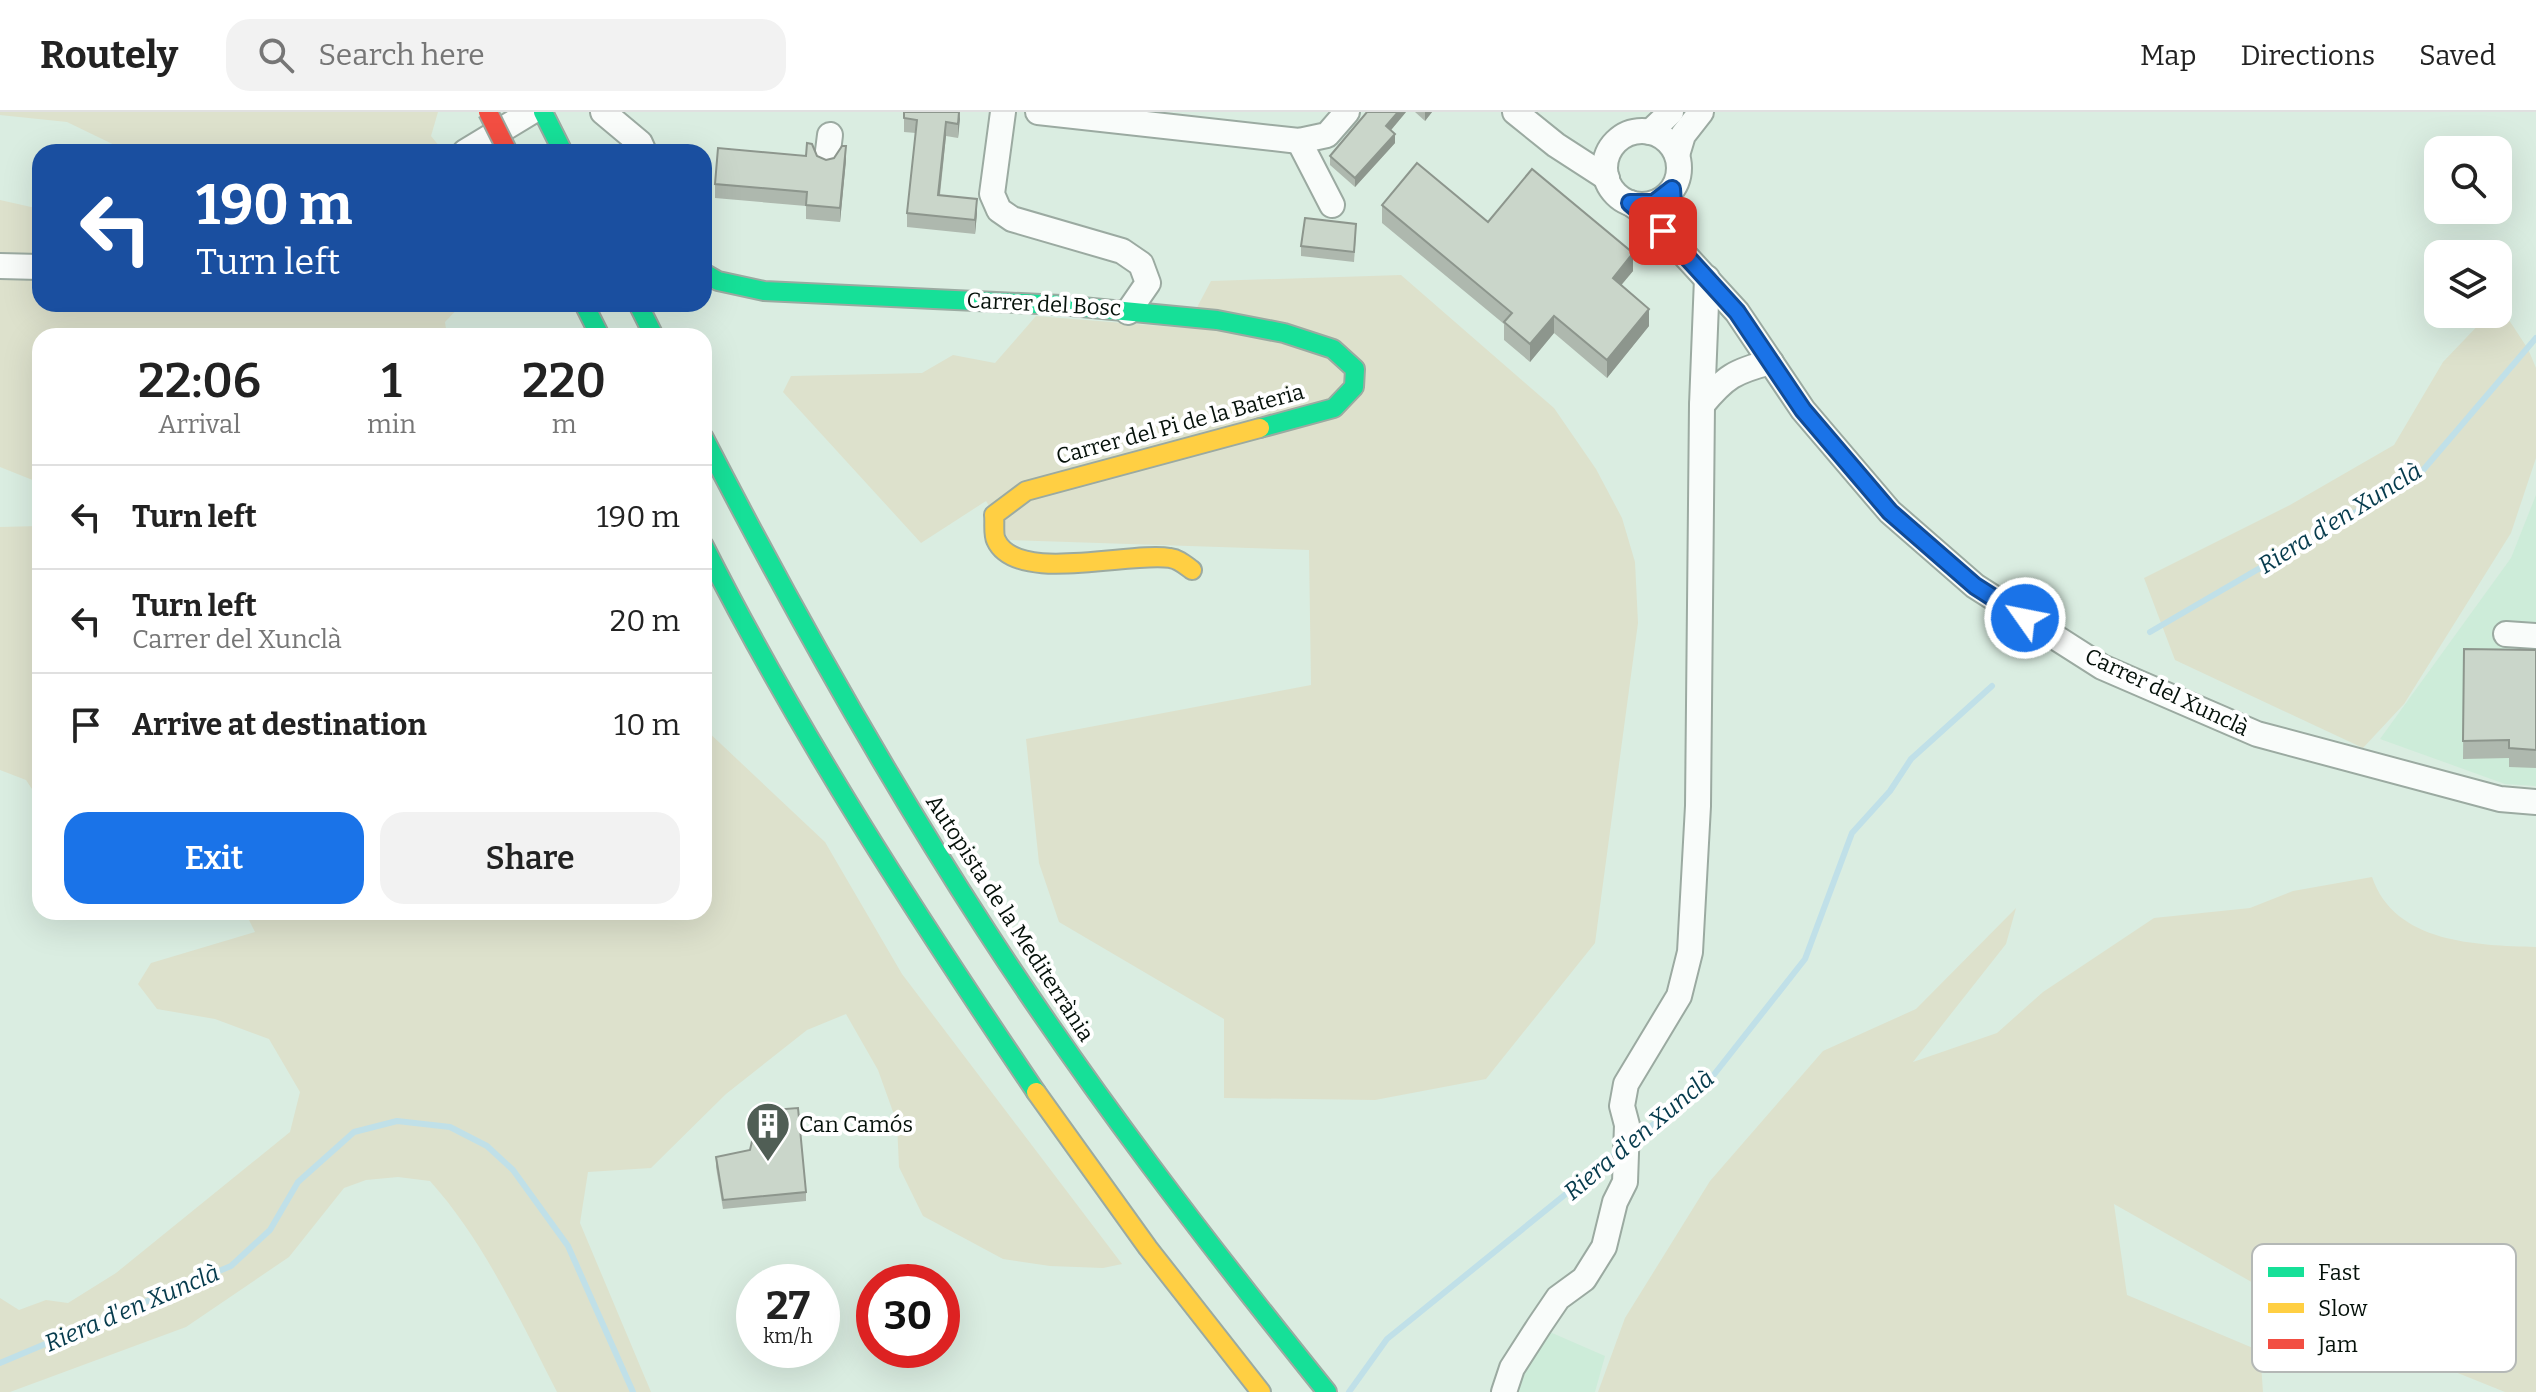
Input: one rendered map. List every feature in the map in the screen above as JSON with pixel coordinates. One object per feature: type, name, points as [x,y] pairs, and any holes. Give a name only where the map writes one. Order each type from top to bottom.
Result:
[{"type":"main road","points":[[488,112],[504,144]]},
{"type":"main road","points":[[543,112],[559,144]]},
{"type":"main road","name":"Carrer del Bosc","points":[[712,280],[765,291],[981,300],[1128,312]]},
{"type":"main road","name":"Carrer del Pi de la Bateria","points":[[1128,312],[1196,317],[1313,338],[1345,355],[1355,369],[1355,383],[1350,397],[1334,408],[1026,491],[1006,502],[994,515],[993,539],[1001,550],[1021,561],[1172,558],[1192,570]]},
{"type":"main road","name":"Autopista de la Mediterrània","points":[[712,453],[847,705],[923,833],[1100,1097],[1195,1226],[1327,1392]]},
{"type":"main road","points":[[712,561],[760,654],[881,857],[1061,1130],[1156,1260],[1261,1392]]},
{"type":"street","points":[[478,144],[531,112]]},
{"type":"street","points":[[603,112],[640,144]]},
{"type":"street","name":"Carrer del Bosc","points":[[1003,112],[992,194],[999,210],[1012,219],[1122,251],[1141,264],[1148,283],[1128,312]]},
{"type":"street","points":[[1038,112],[1299,141],[1327,135],[1347,112]]},
{"type":"street","points":[[1515,112],[1556,145],[1607,178]]},
{"type":"street","points":[[1650,132],[1671,112]]},
{"type":"street","points":[[1676,245],[1672,189],[1678,175],[1677,155],[1683,135],[1701,112]]},
{"type":"street","points":[[1556,145],[1586,147],[1618,140],[1633,132],[1650,132],[1661,136],[1677,155]]},
{"type":"street","points":[[1618,140],[1608,154],[1607,178],[1612,189],[1630,203],[1654,203],[1672,189]]},
{"type":"street","points":[[1299,141],[1332,205]]},
{"type":"street","name":"Carrer del Xunclà","points":[[1630,203],[1649,216],[1737,312],[1803,410],[1890,512],[1975,586],[2102,667],[2257,734],[2500,799],[2536,802]]},
{"type":"street","points":[[0,266],[32,267]]},
{"type":"street","points":[[1504,1392],[1512,1368],[1558,1298],[1584,1279],[1604,1247],[1615,1202],[1625,1182],[1627,1125],[1622,1106],[1626,1084],[1679,996],[1690,952],[1698,806],[1702,405],[1707,278]]},
{"type":"street","points":[[1702,405],[1724,379],[1745,368],[1771,362]]},
{"type":"street","points":[[2506,634],[2536,636]]},
{"type":"shaded area","points":[[0,112],[438,112],[431,136],[438,144],[112,144],[67,122],[0,115]]},
{"type":"shaded area","points":[[0,200],[32,207],[32,312],[454,312],[445,322],[446,328],[32,328],[32,480],[0,467]]},
{"type":"shaded area","points":[[1401,275],[1554,408],[1596,469],[1622,518],[1635,562],[1638,623],[1595,943],[1486,1079],[1375,1100],[1224,1098],[1224,1019],[1059,922],[1039,863],[1026,739],[1311,685],[1309,550],[1009,540],[986,501],[921,543],[783,392],[791,376],[922,373],[953,355],[995,363],[1036,316],[1186,328],[1211,281]]},
{"type":"shaded area","points":[[2512,325],[2536,368],[2536,458],[2511,533],[2404,704],[2363,748],[2175,660],[2144,578],[2290,505],[2394,445],[2443,362],[2476,328],[2512,328]]},
{"type":"shaded area","points":[[2536,495],[2536,786],[2505,784],[2380,739],[2511,558]]},
{"type":"shaded area","points":[[32,526],[32,789],[26,780],[0,770],[0,527]]},
{"type":"shaded area","points":[[712,736],[825,842],[902,974],[1122,1264],[1103,1268],[1050,1266],[1003,1259],[923,1216],[899,1167],[897,1123],[878,1070],[846,1014],[807,1030],[726,1094],[651,1168],[588,1172],[580,1223],[651,1392],[557,1392],[500,1282],[449,1204],[430,1181],[398,1177],[366,1180],[344,1188],[289,1257],[186,1327],[10,1392],[0,1392],[0,1298],[19,1310],[46,1300],[68,1303],[116,1273],[290,1132],[300,1092],[269,1039],[215,1019],[157,1009],[138,984],[151,963],[255,932],[249,920],[712,920]]},
{"type":"shaded area","points":[[2372,877],[2383,899],[2399,916],[2418,928],[2464,942],[2536,947],[2536,1392],[2505,1392],[2455,1372],[2516,1372],[2516,1244],[2252,1244],[2252,1282],[2114,1204],[2127,1295],[2252,1348],[2252,1372],[2262,1372],[2263,1392],[1598,1392],[1625,1318],[1710,1181],[1823,1051],[1916,1009],[2016,908],[2006,944],[1913,1062],[1997,1033],[2043,992],[2154,918],[2250,908],[2293,891]]},
{"type":"shaded area","points":[[1543,1329],[1605,1356],[1595,1392],[1513,1392]]},
{"type":"building","points":[[904,112],[959,112],[958,124],[946,122],[938,195],[977,199],[975,220],[907,213],[917,120],[904,118]]},
{"type":"building","points":[[1367,112],[1398,112],[1386,126],[1395,134],[1355,178],[1330,156]]},
{"type":"building","points":[[807,143],[812,144],[817,156],[826,160],[834,158],[842,146],[846,146],[840,208],[806,205],[807,192],[715,184],[718,148],[806,156]]},
{"type":"building","points":[[1417,163],[1488,222],[1532,169],[1633,253],[1613,278],[1649,309],[1607,360],[1554,316],[1530,344],[1504,322],[1512,313],[1382,205]]},
{"type":"building","points":[[1305,218],[1356,224],[1354,252],[1301,246]]},
{"type":"building","points":[[2464,649],[2536,650],[2536,750],[2509,748],[2509,740],[2463,741]]},
{"type":"building","name":"Can Camós","points":[[798,1108],[806,1192],[723,1200],[716,1157],[750,1150],[759,1111]]},
{"type":"waterway","name":"Riera d'en Xunclà","points":[[2150,632],[2418,476],[2536,338]]},
{"type":"waterway","name":"Riera d'en Xunclà","points":[[1634,1139],[1705,1086],[1805,959],[1852,833],[1890,791],[1911,759],[1992,686]]},
{"type":"waterway","name":"Riera d'en Xunclà","points":[[0,1363],[231,1266],[270,1230],[298,1182],[354,1132],[397,1121],[450,1127],[487,1146],[513,1170],[568,1246],[633,1392]]},
{"type":"waterway","name":"Riera d'en Xunclà","points":[[1349,1392],[1387,1339],[1619,1151]]},
{"type":"traffic: fast","points":[[543,112],[559,144]]},
{"type":"traffic: fast","points":[[712,278],[764,291],[1061,305],[1217,320],[1284,333],[1333,349],[1355,369],[1354,387],[1334,408],[1260,428]]},
{"type":"traffic: fast","points":[[588,312],[596,328]]},
{"type":"traffic: fast","points":[[642,312],[650,328]]},
{"type":"traffic: fast","points":[[712,453],[839,688],[986,930],[1150,1166],[1327,1392]]},
{"type":"traffic: fast","points":[[712,561],[780,687],[861,824],[1036,1092]]},
{"type":"traffic: slow","points":[[1192,570],[1170,558],[1152,557],[1050,564],[1026,561],[1008,553],[996,540],[994,515],[1026,491],[1260,428]]},
{"type":"traffic: slow","points":[[1036,1092],[1148,1248],[1261,1392]]},
{"type":"traffic: jam","points":[[488,112],[504,144]]},
{"type":"place","name":"Can Camós","points":[[768,1163]]},
{"type":"route","points":[[1663,231],[1630,203],[1654,203],[1672,189],[1671,210],[1676,245],[1737,312],[1803,410],[1890,512],[1975,586],[2025,618]]}]
